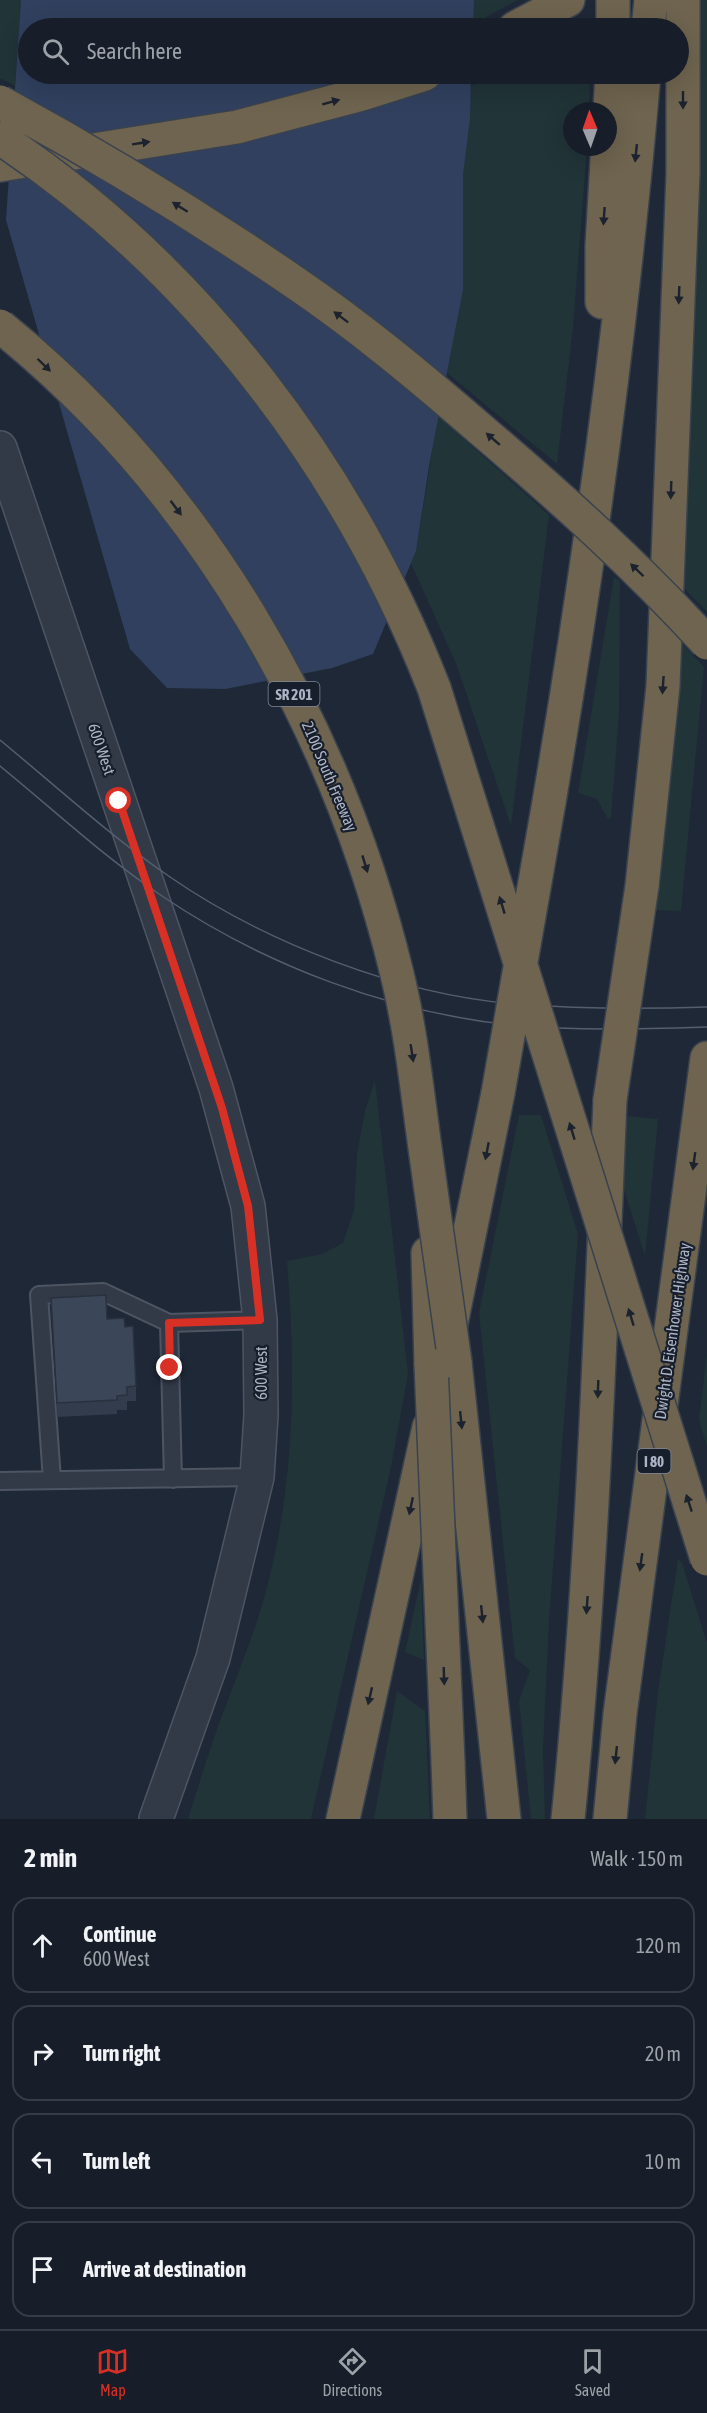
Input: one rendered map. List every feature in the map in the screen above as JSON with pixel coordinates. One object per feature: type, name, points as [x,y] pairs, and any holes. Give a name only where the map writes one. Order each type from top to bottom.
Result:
[{"type":"highway","points":[[534,18],[568,0]]},
{"type":"highway","points":[[613,0],[613,18]]},
{"type":"highway","points":[[649,18],[651,0]]},
{"type":"highway","points":[[683,0],[683,18]]},
{"type":"highway","points":[[0,165],[237,127],[394,84]]},
{"type":"highway","points":[[601,460],[602,246],[611,84]]},
{"type":"highway","points":[[343,1819],[478,1198],[570,682],[601,460],[629,226],[643,84]]},
{"type":"highway","points":[[568,1819],[582,1678],[591,1539],[610,1100],[642,886],[663,686],[683,185],[683,84]]},
{"type":"highway","points":[[0,102],[124,172],[296,283],[360,331],[418,376],[522,465],[628,561],[707,643]]},
{"type":"highway","points":[[0,138],[73,191],[114,226],[201,310],[240,356],[301,436],[332,481],[385,577],[413,634],[434,688],[707,1559]]},
{"type":"highway","name":"2100 South Freeway","points":[[0,326],[91,411],[163,492],[228,582],[291,688],[318,741],[344,803],[382,920],[408,1028],[425,1146]]},
{"type":"highway","name":"Dwight D. Eisenhower Highway","points":[[610,1819],[620,1714],[707,1058]]},
{"type":"highway","points":[[425,1146],[455,1362],[504,1819]]},
{"type":"highway","points":[[425,1146],[450,1819]]},
{"type":"street","name":"600 West","points":[[0,448],[216,1088],[248,1206],[260,1320],[261,1415],[257,1478],[213,1658],[156,1819]]},
{"type":"lane","points":[[52,1480],[39,1295],[103,1292],[169,1323],[260,1320]]},
{"type":"lane","points":[[169,1323],[173,1479]]},
{"type":"lane","points":[[0,1481],[257,1478]]},
{"type":"green space","points":[[0,0],[21,0],[15,86],[0,78]]},
{"type":"green space","points":[[473,0],[518,0],[484,18],[473,18]]},
{"type":"green space","points":[[696,0],[707,0],[707,612],[670,574]]},
{"type":"green space","points":[[475,84],[590,84],[589,102],[563,102],[563,156],[586,156],[573,327],[557,464],[447,373],[463,290],[463,175],[471,86]]},
{"type":"green space","points":[[438,416],[549,515],[511,826],[457,666],[411,563],[416,551]]},
{"type":"green space","points":[[614,577],[620,581],[619,714],[611,818],[608,819],[597,799],[578,793]]},
{"type":"green space","points":[[666,627],[704,667],[681,911],[644,910]]},
{"type":"green space","points":[[375,1080],[408,1374],[391,1467],[311,1819],[188,1819],[216,1732],[255,1627],[276,1550],[288,1468],[291,1427],[292,1344],[287,1261],[322,1254],[343,1243],[354,1210],[357,1154],[365,1111]]},
{"type":"green space","points":[[519,1115],[541,1115],[578,1234],[549,1621],[543,1751],[545,1819],[531,1819],[519,1701],[530,1670],[515,1658],[479,1313]]},
{"type":"green space","points":[[627,1116],[658,1119],[645,1256],[620,1177]]},
{"type":"green space","points":[[707,1353],[707,1447],[699,1420]]},
{"type":"green space","points":[[678,1559],[682,1563],[707,1643],[707,1819],[645,1819],[658,1692]]},
{"type":"green space","points":[[421,1579],[424,1660],[405,1652]]},
{"type":"green space","points":[[397,1691],[425,1711],[430,1819],[374,1819]]},
{"type":"water","points":[[21,0],[474,0],[473,18],[20,18]]},
{"type":"water","points":[[18,44],[18,84],[471,84],[470,118],[463,175],[463,290],[429,466],[416,551],[373,654],[332,668],[225,689],[167,688],[130,649],[6,220]]},
{"type":"building","points":[[106,1295],[107,1319],[124,1318],[125,1327],[133,1326],[136,1386],[127,1387],[127,1395],[117,1396],[117,1400],[57,1403],[51,1298]]},
{"type":"tram line","points":[[0,740],[105,828],[170,877],[248,923],[336,962],[427,990],[472,999],[564,1007],[707,1007]]},
{"type":"tram line","points":[[0,766],[100,850],[162,896],[243,944],[330,982],[421,1009],[466,1019],[512,1025],[585,1029],[707,1027]]},
{"type":"route","points":[[119,801],[222,1108],[248,1206],[260,1320],[169,1323],[170,1368]]}]
